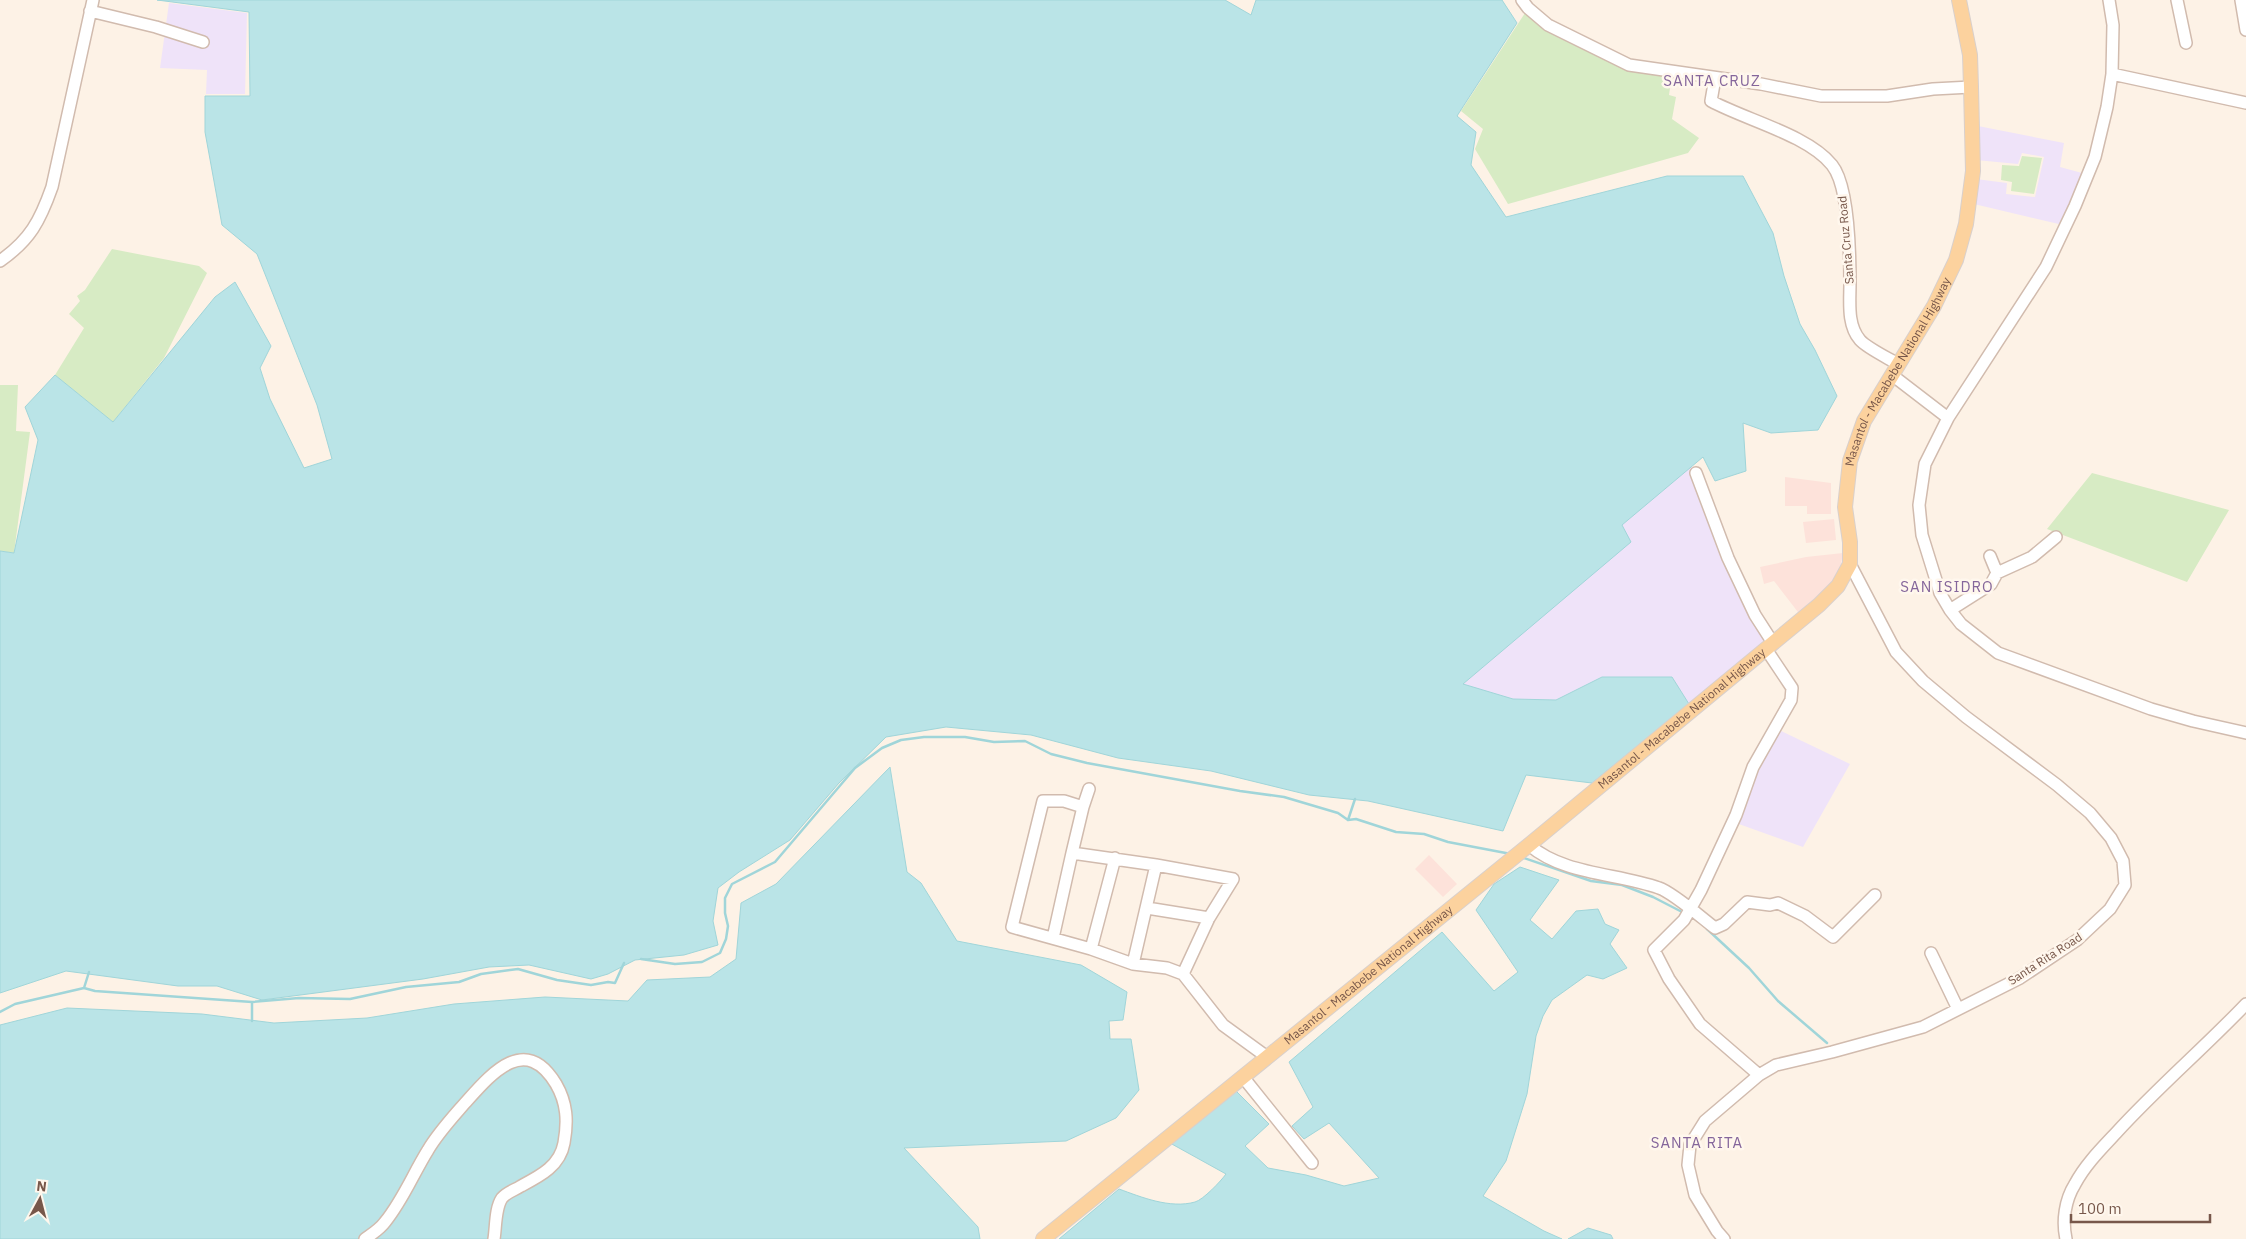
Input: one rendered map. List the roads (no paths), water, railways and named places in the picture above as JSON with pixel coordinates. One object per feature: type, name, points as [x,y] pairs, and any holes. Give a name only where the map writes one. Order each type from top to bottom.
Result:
[{"type":"main road","name":"Masantol - Macabebe National Highway","points":[[1043,1239],[1527,847],[1819,606],[1838,586],[1850,564],[1850,542],[1845,507],[1850,461],[1864,421],[1934,306],[1956,260],[1966,224],[1973,172],[1970,55],[1959,0]]},
{"type":"street","points":[[1522,0],[1528,8],[1548,25],[1629,65],[1761,84],[1821,96],[1888,96],[1933,89],[1971,87]]},
{"type":"street","points":[[2108,0],[2113,25],[2112,74],[2108,107],[2095,157],[2071,215],[2046,267],[1948,418],[1925,464],[1919,505],[1922,534],[1940,593],[1950,610],[1961,624],[1998,653],[2151,709],[2193,722],[2246,733]]},
{"type":"street","points":[[2177,0],[2186,43]]},
{"type":"street","points":[[2241,0],[2246,30]]},
{"type":"street","points":[[0,261],[33,232],[52,187],[91,5],[203,42]]},
{"type":"street","points":[[2112,74],[2246,103]]},
{"type":"street","name":"Santa Cruz Road","points":[[1715,78],[1711,101],[1779,131],[1816,150],[1832,166],[1841,183],[1848,236],[1852,325],[1860,340],[1895,369]]},
{"type":"street","points":[[1895,369],[1948,418]]},
{"type":"street","points":[[1696,472],[1728,558],[1769,646],[1792,688],[1791,700],[1753,767],[1736,815],[1709,874],[1687,914],[1654,950],[1669,979],[1700,1024],[1759,1075]]},
{"type":"street","points":[[1950,610],[1991,584],[1997,573],[2032,557],[2056,537]]},
{"type":"street","points":[[1990,556],[1997,573]]},
{"type":"street","name":"Santa Rita Road","points":[[1724,1239],[1695,1195],[1688,1165],[1690,1145],[1705,1121],[1759,1075],[1776,1065],[1923,1027],[2020,978],[2077,940],[2110,909],[2125,885],[2123,861],[2111,838],[2090,813],[1966,717],[1923,681],[1896,652],[1850,564]]},
{"type":"street","points":[[1053,938],[1072,852],[1089,789]]},
{"type":"street","points":[[1084,806],[1064,801],[1043,801],[1012,927],[1091,949],[1133,964],[1167,968],[1183,974],[1223,1024],[1267,1057]]},
{"type":"street","points":[[1527,847],[1561,864],[1662,888],[1687,914],[1715,928],[1724,924],[1747,902],[1770,905],[1778,903],[1805,916],[1833,937],[1874,895]]},
{"type":"street","points":[[1072,852],[1233,879],[1209,918],[1183,974]]},
{"type":"street","points":[[1091,949],[1115,858]]},
{"type":"street","points":[[1133,964],[1156,865]]},
{"type":"street","points":[[1147,908],[1209,918]]},
{"type":"street","points":[[1931,953],[1958,1009]]},
{"type":"street","points":[[2066,1239],[2064,1229],[2066,1206],[2074,1184],[2090,1162],[2137,1110],[2246,1004]]},
{"type":"street","points":[[365,1239],[384,1223],[394,1209],[434,1140],[493,1072],[513,1062],[523,1060],[534,1062],[552,1077],[562,1094],[566,1108],[564,1145],[559,1159],[551,1168],[501,1199],[495,1236]]},
{"type":"street","points":[[1243,1077],[1312,1163]]},
{"type":"water","points":[[157,0],[1225,0],[1251,15],[1256,0],[1502,0],[1517,23],[1457,116],[1476,132],[1471,165],[1506,217],[1667,176],[1743,176],[1773,233],[1784,276],[1800,324],[1837,396],[1818,430],[1771,433],[1743,423],[1746,471],[1715,481],[1703,457],[1622,525],[1631,542],[1463,684],[1513,699],[1556,700],[1602,677],[1672,677],[1689,704],[1592,783],[1526,775],[1503,831],[1368,801],[1309,795],[1211,771],[1118,758],[1031,735],[946,727],[886,737],[839,783],[790,840],[739,872],[718,888],[713,921],[718,945],[684,955],[635,960],[608,974],[591,979],[529,965],[489,967],[423,979],[262,1000],[217,986],[178,986],[66,971],[0,993],[0,551],[14,553],[38,440],[25,407],[55,375],[113,422],[215,297],[235,282],[271,346],[260,368],[270,399],[304,468],[332,459],[317,405],[257,254],[222,225],[205,132],[205,96],[250,96],[249,12]]},
{"type":"water","points":[[890,767],[907,872],[921,883],[957,941],[1081,965],[1127,992],[1123,1020],[1109,1021],[1110,1039],[1131,1039],[1139,1090],[1116,1118],[1066,1141],[904,1148],[978,1227],[980,1239],[0,1239],[0,1025],[67,1008],[202,1014],[274,1023],[367,1018],[454,1004],[545,997],[628,1001],[647,980],[710,977],[736,959],[741,903],[776,884]]},
{"type":"water","points":[[1520,867],[1559,880],[1530,920],[1552,939],[1576,911],[1598,909],[1605,924],[1619,930],[1610,944],[1627,968],[1603,979],[1587,975],[1552,1000],[1543,1016],[1536,1036],[1527,1094],[1506,1161],[1483,1196],[1544,1231],[1562,1239],[1059,1239],[1119,1189],[1156,1201],[1176,1204],[1195,1202],[1207,1194],[1226,1174],[1170,1143],[1234,1089],[1269,1124],[1245,1146],[1268,1168],[1306,1175],[1344,1186],[1379,1178],[1329,1123],[1304,1139],[1292,1126],[1313,1107],[1289,1062],[1442,932],[1494,991],[1518,972],[1476,910],[1494,884]]},
{"type":"water","points":[[1588,1228],[1611,1235],[1613,1239],[1568,1239]]},
{"type":"waterway","points":[[641,959],[675,964],[702,962],[720,953],[726,939],[728,926],[725,913],[725,898],[732,884],[775,862],[855,768],[882,748],[901,740],[924,737],[965,737],[994,742],[1025,741],[1051,754],[1087,763],[1240,791],[1284,797],[1338,813],[1348,820],[1356,819],[1396,832],[1424,834],[1448,842],[1511,854]]},
{"type":"waterway","points":[[1348,820],[1355,799]]},
{"type":"waterway","points":[[1521,857],[1591,881],[1622,885],[1653,897],[1684,913]]},
{"type":"waterway","points":[[1707,929],[1749,968],[1778,1001],[1827,1043]]},
{"type":"waterway","points":[[0,1012],[15,1004],[84,988],[95,991],[252,1002],[299,998],[350,999],[406,987],[459,982],[481,974],[518,969],[557,980],[591,985],[608,982],[615,983],[624,963]]},
{"type":"waterway","points":[[84,988],[89,972]]},
{"type":"waterway","points":[[252,1002],[252,1021]]},
{"type":"district","name":"SANTA CRUZ","points":[[1712,81]]},
{"type":"district","name":"SAN ISIDRO","points":[[1947,587]]},
{"type":"district","name":"SANTA RITA","points":[[1697,1143]]}]
